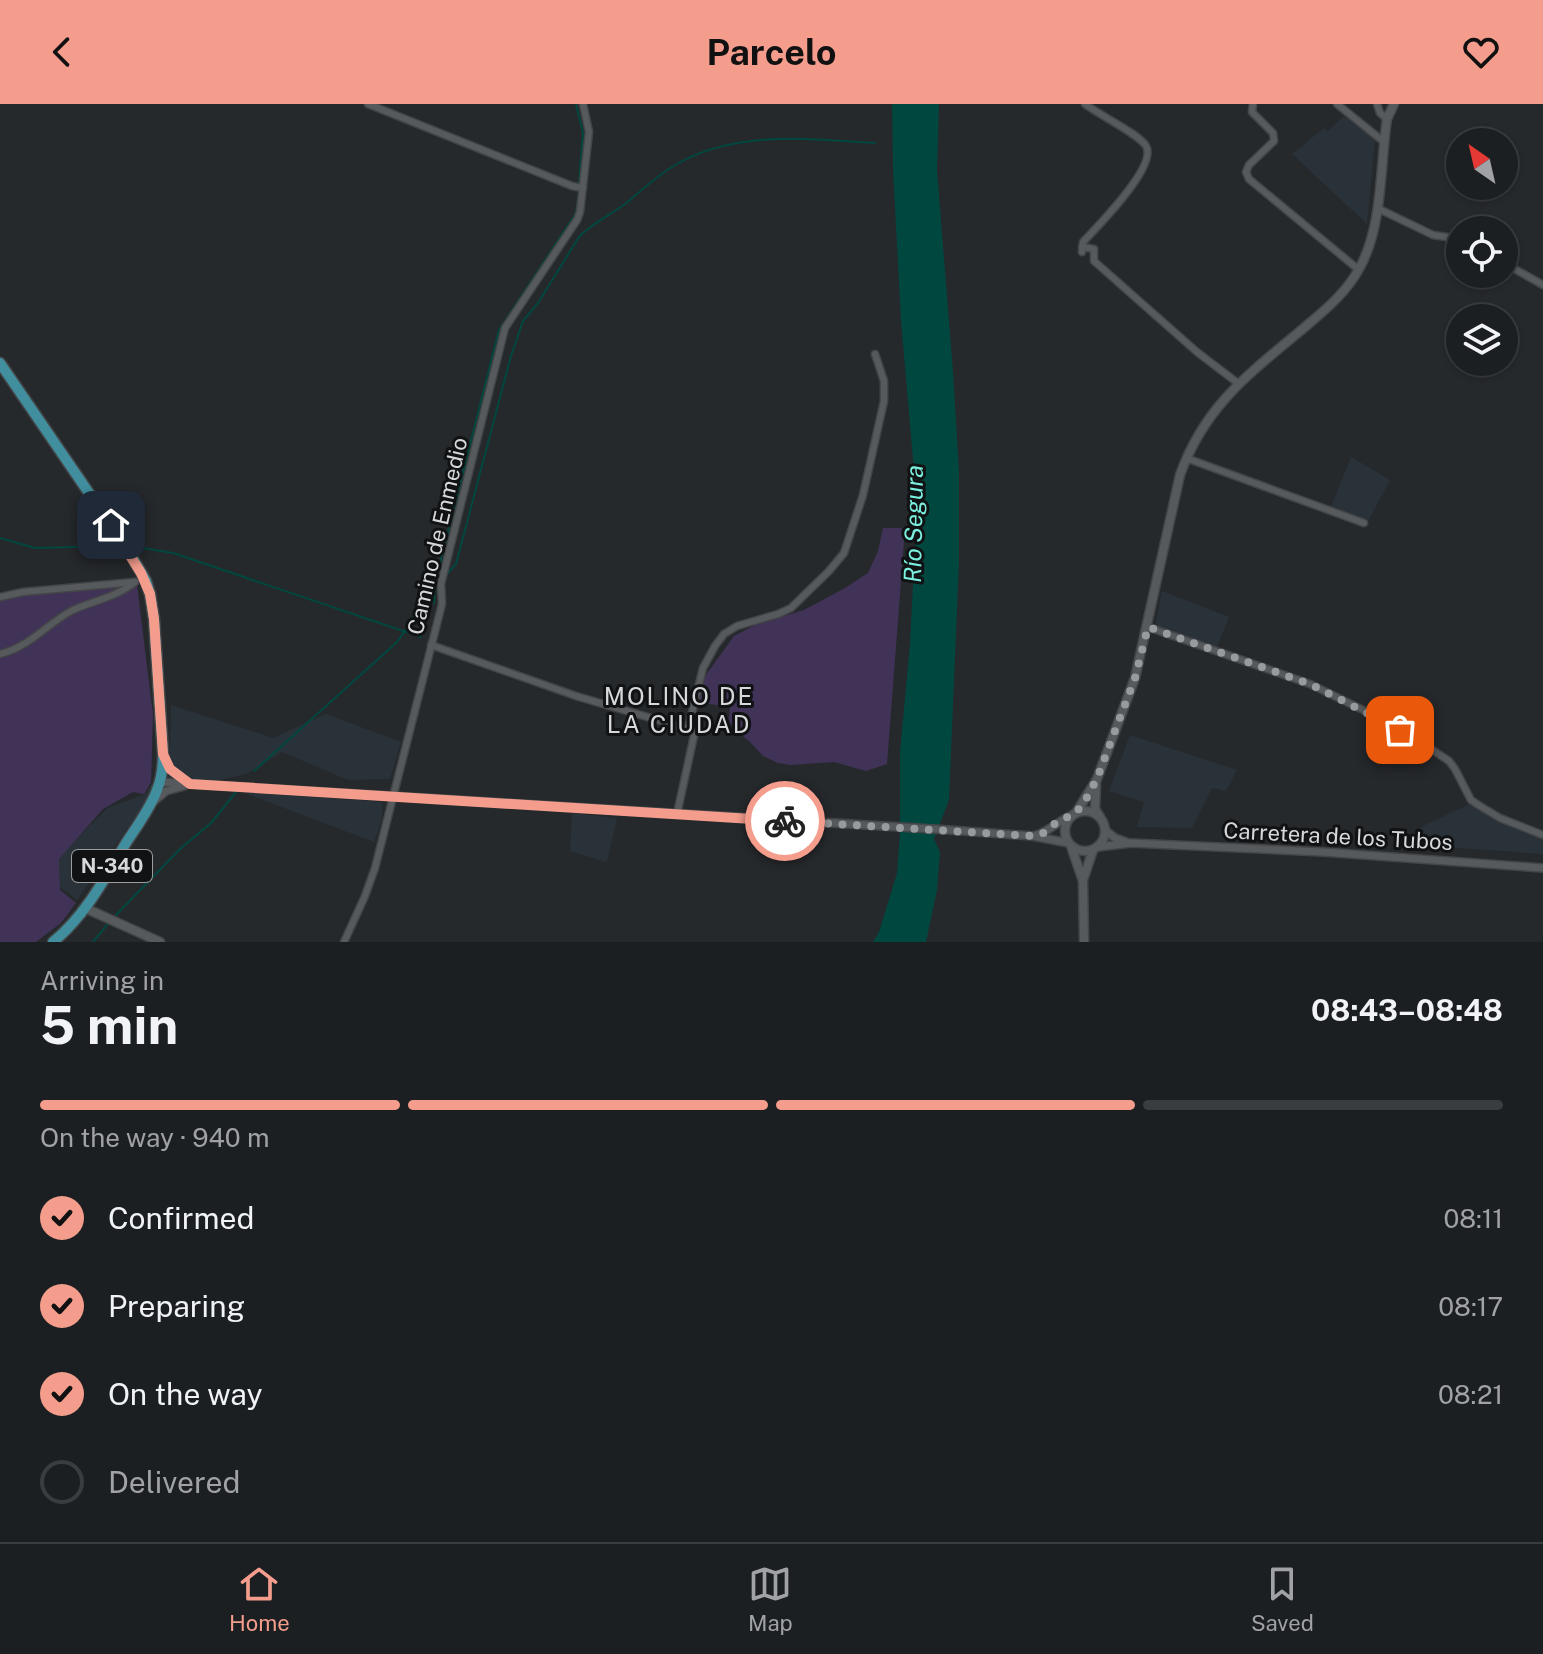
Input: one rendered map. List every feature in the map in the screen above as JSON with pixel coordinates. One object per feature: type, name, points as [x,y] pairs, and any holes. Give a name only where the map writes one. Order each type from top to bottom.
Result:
[{"type":"highway","name":"N-340","points":[[0,363],[128,550],[154,619],[163,754],[160,782],[151,804],[85,908],[53,942]]},
{"type":"main road","points":[[1084,942],[1083,881],[1065,831],[1067,822],[1097,779],[1135,678],[1186,458],[1210,416],[1239,384],[1341,295],[1359,270],[1367,253],[1377,208],[1387,119],[1392,105]]},
{"type":"main road","points":[[1083,881],[1096,848],[1104,838],[1105,830],[1095,809],[1097,779]]},
{"type":"main road","points":[[1075,814],[1089,811],[1100,818]]},
{"type":"main road","points":[[1070,845],[1081,851],[1096,848]]},
{"type":"main road","points":[[85,908],[160,942]]},
{"type":"street","points":[[368,104],[583,188]]},
{"type":"street","name":"Camino de Enmedio","points":[[344,942],[370,883],[394,797],[442,604],[441,584],[450,545],[505,328],[577,220],[582,204],[589,132],[583,104]]},
{"type":"street","points":[[1085,104],[1146,145],[1149,155],[1142,172],[1083,242],[1082,249],[1094,249],[1094,261],[1197,352],[1239,384]]},
{"type":"street","points":[[1253,104],[1252,112],[1273,133],[1274,141],[1249,165],[1246,172],[1249,179],[1359,270]]},
{"type":"street","points":[[1337,104],[1384,142]]},
{"type":"street","points":[[1377,104],[1380,113],[1387,119]]},
{"type":"street","points":[[1377,208],[1433,235],[1446,237]]},
{"type":"street","points":[[1518,271],[1543,285]]},
{"type":"street","points":[[688,729],[703,668],[724,634],[737,626],[791,608],[844,553],[863,495],[884,401],[884,381],[875,354]]},
{"type":"street","points":[[1186,458],[1364,523]]},
{"type":"street","points":[[0,597],[23,592],[140,582]]},
{"type":"street","points":[[0,654],[26,644],[70,612],[140,582]]},
{"type":"street","points":[[1148,627],[1310,684],[1363,710],[1449,761],[1471,800],[1500,818],[1543,835]]},
{"type":"street","points":[[431,645],[576,696],[695,731],[677,814]]},
{"type":"street","points":[[163,754],[170,769],[190,784]]},
{"type":"street","points":[[160,782],[949,830],[1032,836],[1070,845]]},
{"type":"street","points":[[151,804],[166,791],[190,784]]},
{"type":"street","points":[[1032,836],[1042,834],[1057,822],[1075,814]]},
{"type":"street","name":"Carretera de los Tubos","points":[[1105,830],[1115,838],[1131,843]]},
{"type":"street","name":"Carretera de los Tubos","points":[[1096,848],[1131,843],[1323,852],[1543,868]]},
{"type":"shaded area","points":[[892,104],[939,104],[937,170],[959,472],[959,562],[949,800],[934,839],[940,852],[937,890],[926,942],[873,942],[897,873],[900,752],[910,644],[917,505],[901,321]]},
{"type":"shaded area","points":[[1344,116],[1375,140],[1367,224],[1292,154],[1324,128],[1328,131]]},
{"type":"shaded area","points":[[1351,457],[1390,480],[1368,521],[1331,507]]},
{"type":"shaded area","points":[[883,528],[905,528],[887,764],[866,771],[834,762],[791,765],[763,756],[734,730],[729,720],[730,707],[695,702],[701,684],[734,636],[757,624],[804,610],[868,573],[878,551]]},
{"type":"shaded area","points":[[137,585],[153,715],[151,782],[144,794],[133,792],[103,809],[59,859],[60,890],[76,903],[61,923],[36,942],[0,942],[0,601],[13,596]]},
{"type":"shaded area","points":[[1162,591],[1229,617],[1216,650],[1155,627]]},
{"type":"shaded area","points":[[171,705],[273,738],[326,714],[401,742],[390,779],[348,780],[282,752],[246,774],[169,791],[134,819],[77,900],[55,883],[54,861],[108,808],[145,794],[170,757]]},
{"type":"shaded area","points":[[1130,735],[1237,770],[1226,791],[1212,788],[1192,828],[1137,827],[1144,802],[1109,791]]},
{"type":"shaded area","points":[[242,792],[382,802],[382,819],[374,842]]},
{"type":"shaded area","points":[[1470,804],[1543,838],[1543,854],[1400,844],[1425,825]]},
{"type":"shaded area","points":[[572,813],[617,818],[607,862],[570,851]]},
{"type":"waterway","points":[[576,104],[583,133],[579,183]]},
{"type":"waterway","points":[[447,574],[456,564],[523,321],[538,303],[579,237],[664,172],[700,153],[749,141],[774,139],[875,143]]},
{"type":"waterway","points":[[434,603],[435,583],[499,330],[576,213],[579,191]]},
{"type":"waterway","points":[[0,538],[35,548],[117,546]]},
{"type":"waterway","points":[[131,546],[173,553],[421,637]]},
{"type":"waterway","points":[[254,771],[396,643],[421,604],[433,592]]},
{"type":"waterway","points":[[116,915],[181,848],[211,823],[236,792]]},
{"type":"waterway","points":[[93,942],[107,925]]},
{"type":"way so far","points":[[785,821],[1032,836],[1042,834],[1076,813],[1097,779],[1135,678],[1148,627],[1310,684],[1400,730]]},
{"type":"district","name":"MOLINO DE LA CIUDAD","points":[[679,711]]},
{"type":"route","points":[[111,525],[146,581],[150,594],[163,754],[170,769],[190,784],[785,821]]},
{"type":"water label","name":"Río Segura","points":[[914,524]]}]
